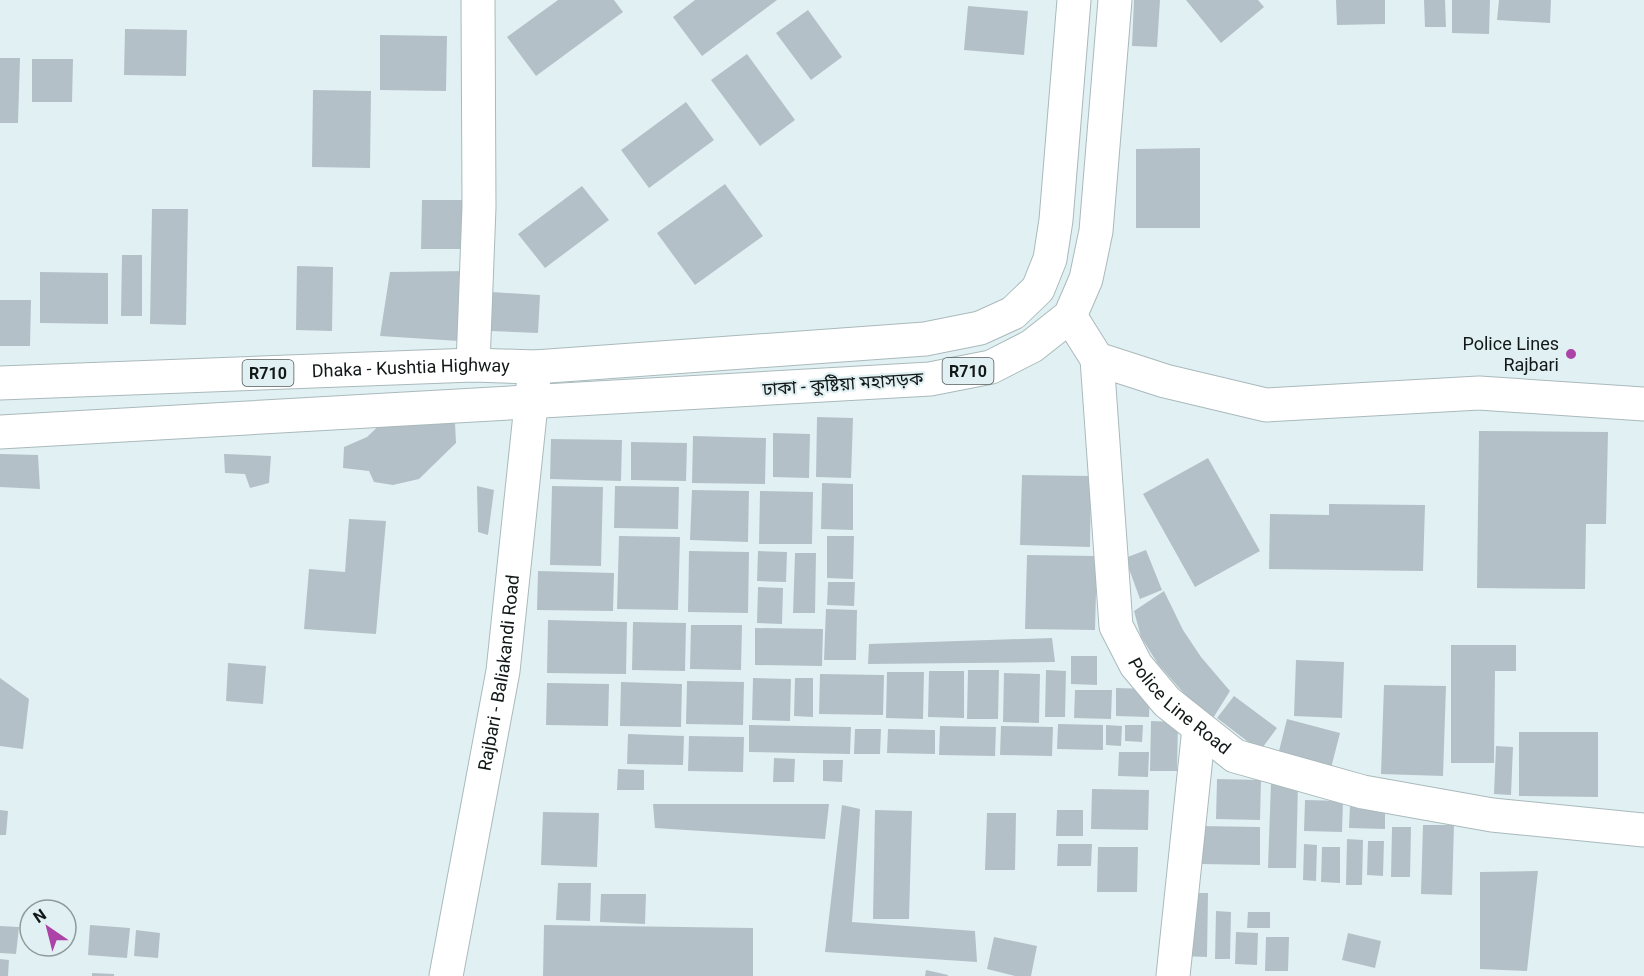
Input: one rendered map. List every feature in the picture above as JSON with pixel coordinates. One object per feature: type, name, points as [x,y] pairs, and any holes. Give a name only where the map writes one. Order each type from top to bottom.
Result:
[{"type":"main road","points":[[472,365],[479,207],[478,0]]},
{"type":"main road","name":"R710","points":[[535,367],[925,339],[980,328],[1013,313],[1038,289],[1050,259],[1056,220],[1074,0]]},
{"type":"main road","name":"ঢাকা - কুষ্টিয়া মহাসড়ক","points":[[530,403],[930,379],[991,367],[1032,346],[1070,316],[1086,279],[1096,231],[1115,0]]},
{"type":"main road","name":"Police Line Road","points":[[1070,316],[1097,359],[1116,626],[1137,665],[1167,702],[1235,756],[1363,792],[1492,815],[1644,830]]},
{"type":"main road","points":[[1097,359],[1165,381],[1266,405],[1479,393],[1644,404]]},
{"type":"main road","name":"Dhaka - Kushtia Highway","points":[[0,383],[472,365],[535,367]]},
{"type":"main road","name":"Rajbari - Baliakandi Road","points":[[446,976],[503,671],[535,367]]},
{"type":"main road","name":"Dhaka - Kushtia Highway","points":[[0,432],[530,403]]},
{"type":"main road","points":[[1173,976],[1199,728]]},
{"type":"building","points":[[558,0],[614,0],[623,12],[536,76],[507,37]]},
{"type":"building","points":[[695,0],[777,0],[702,56],[673,17]]},
{"type":"building","points":[[1134,0],[1160,0],[1157,47],[1132,46]]},
{"type":"building","points":[[1186,0],[1258,0],[1264,7],[1221,43]]},
{"type":"building","points":[[1336,0],[1385,0],[1385,24],[1337,25]]},
{"type":"building","points":[[1424,0],[1445,0],[1446,27],[1425,27]]},
{"type":"building","points":[[1452,0],[1490,0],[1489,34],[1452,33]]},
{"type":"building","points":[[1499,0],[1551,0],[1550,23],[1497,20]]},
{"type":"building","points":[[968,6],[1028,11],[1024,55],[964,50]]},
{"type":"building","points":[[808,10],[842,57],[811,80],[776,33]]},
{"type":"building","points":[[125,29],[187,30],[186,76],[124,75]]},
{"type":"building","points":[[380,35],[447,36],[446,91],[380,90]]},
{"type":"building","points":[[747,54],[795,120],[760,146],[711,80]]},
{"type":"building","points":[[0,58],[20,58],[18,123],[0,123]]},
{"type":"building","points":[[32,59],[73,59],[72,102],[32,102]]},
{"type":"building","points":[[313,90],[371,91],[370,168],[312,167]]},
{"type":"building","points":[[686,102],[714,140],[649,188],[621,150]]},
{"type":"building","points":[[1200,148],[1200,228],[1136,228],[1136,149]]},
{"type":"building","points":[[725,184],[763,236],[695,285],[657,233]]},
{"type":"building","points":[[582,186],[609,220],[545,268],[518,234]]},
{"type":"building","points":[[422,200],[465,200],[464,249],[421,249]]},
{"type":"building","points":[[152,209],[188,209],[186,325],[150,324]]},
{"type":"building","points":[[122,255],[142,255],[142,316],[121,316]]},
{"type":"building","points":[[297,266],[333,267],[332,331],[296,330]]},
{"type":"building","points":[[469,271],[459,341],[380,336],[390,272]]},
{"type":"building","points":[[40,272],[108,273],[108,324],[40,323]]},
{"type":"building","points":[[492,292],[540,295],[538,333],[490,331]]},
{"type":"building","points":[[0,300],[31,300],[30,346],[0,346]]},
{"type":"building","points":[[389,416],[455,423],[456,443],[419,479],[393,485],[374,482],[369,471],[343,468],[344,447],[367,437]]},
{"type":"building","points":[[817,417],[853,418],[851,478],[816,477]]},
{"type":"building","points":[[1479,431],[1608,432],[1606,524],[1586,524],[1585,589],[1477,588]]},
{"type":"building","points":[[773,433],[810,434],[809,478],[773,477]]},
{"type":"building","points":[[693,436],[766,438],[765,484],[692,483]]},
{"type":"building","points":[[551,439],[622,440],[621,481],[550,479]]},
{"type":"building","points":[[631,442],[687,443],[686,481],[631,480]]},
{"type":"building","points":[[0,454],[38,455],[40,489],[0,487]]},
{"type":"building","points":[[224,454],[271,456],[269,483],[250,488],[245,474],[225,473]]},
{"type":"building","points":[[1208,458],[1260,551],[1195,587],[1143,494]]},
{"type":"building","points":[[1022,475],[1091,476],[1090,547],[1020,545]]},
{"type":"building","points":[[822,483],[853,484],[853,530],[821,529]]},
{"type":"building","points":[[477,486],[494,490],[488,535],[478,532]]},
{"type":"building","points":[[552,486],[603,487],[601,566],[550,565]]},
{"type":"building","points":[[615,486],[679,487],[678,529],[614,528]]},
{"type":"building","points":[[692,490],[749,491],[748,542],[690,540]]},
{"type":"building","points":[[760,491],[813,492],[812,544],[759,544]]},
{"type":"building","points":[[1329,504],[1425,505],[1423,571],[1269,569],[1270,514],[1329,515]]},
{"type":"building","points":[[349,519],[386,521],[376,634],[304,629],[309,569],[345,572]]},
{"type":"building","points":[[619,536],[680,537],[678,610],[617,609]]},
{"type":"building","points":[[827,536],[854,536],[853,579],[827,578]]},
{"type":"building","points":[[1146,550],[1162,590],[1140,599],[1125,558]]},
{"type":"building","points":[[689,551],[749,552],[748,613],[688,612]]},
{"type":"building","points":[[758,551],[787,552],[786,582],[757,581]]},
{"type":"building","points":[[795,553],[816,553],[815,613],[793,613]]},
{"type":"building","points":[[1027,555],[1097,556],[1095,630],[1025,629]]},
{"type":"building","points":[[538,571],[614,573],[613,611],[537,610]]},
{"type":"building","points":[[828,582],[855,582],[854,606],[827,605]]},
{"type":"building","points":[[758,587],[783,588],[782,624],[757,623]]},
{"type":"building","points":[[1164,591],[1183,630],[1201,657],[1230,691],[1210,723],[1158,664],[1141,637],[1134,611]]},
{"type":"building","points":[[826,609],[857,610],[856,660],[824,660]]},
{"type":"building","points":[[548,620],[627,622],[626,674],[547,673]]},
{"type":"building","points":[[633,622],[686,623],[685,671],[632,670]]},
{"type":"building","points":[[691,625],[742,625],[741,670],[690,669]]},
{"type":"building","points":[[755,628],[823,629],[822,666],[755,665]]},
{"type":"building","points":[[1052,638],[1055,662],[868,664],[869,644]]},
{"type":"building","points":[[1451,645],[1516,645],[1516,671],[1495,671],[1494,763],[1451,763]]},
{"type":"building","points":[[1071,656],[1097,656],[1097,685],[1071,684]]},
{"type":"building","points":[[1296,660],[1344,662],[1342,718],[1294,716]]},
{"type":"building","points":[[228,663],[266,666],[263,704],[226,701]]},
{"type":"building","points":[[968,670],[999,670],[998,719],[967,719]]},
{"type":"building","points":[[1046,670],[1066,671],[1065,717],[1045,717]]},
{"type":"building","points":[[929,671],[964,671],[964,718],[928,717]]},
{"type":"building","points":[[887,672],[924,672],[923,719],[886,718]]},
{"type":"building","points":[[1004,673],[1040,674],[1039,723],[1003,722]]},
{"type":"building","points":[[820,674],[884,675],[883,715],[819,714]]},
{"type":"building","points":[[0,678],[29,699],[23,749],[0,746]]},
{"type":"building","points":[[753,678],[791,679],[790,721],[752,720]]},
{"type":"building","points":[[795,678],[813,678],[813,717],[794,716]]},
{"type":"building","points":[[687,681],[744,682],[743,725],[686,724]]},
{"type":"building","points":[[621,682],[682,684],[681,727],[620,726]]},
{"type":"building","points":[[547,683],[609,684],[608,726],[546,725]]},
{"type":"building","points":[[1384,685],[1446,686],[1443,776],[1381,774]]},
{"type":"building","points":[[1116,688],[1150,689],[1149,717],[1116,716]]},
{"type":"building","points":[[1075,690],[1112,690],[1111,719],[1074,718]]},
{"type":"building","points":[[1234,696],[1277,728],[1260,751],[1217,718]]},
{"type":"building","points":[[1287,719],[1340,733],[1330,772],[1277,759]]},
{"type":"building","points":[[1151,721],[1178,722],[1177,771],[1150,771]]},
{"type":"building","points":[[1058,724],[1103,725],[1103,750],[1057,749]]},
{"type":"building","points":[[749,725],[851,727],[850,754],[749,752]]},
{"type":"building","points":[[1106,725],[1122,726],[1121,746],[1106,745]]},
{"type":"building","points":[[1125,725],[1143,725],[1142,742],[1125,741]]},
{"type":"building","points":[[940,726],[996,727],[995,756],[939,755]]},
{"type":"building","points":[[1001,726],[1053,727],[1052,756],[1000,755]]},
{"type":"building","points":[[855,729],[881,729],[880,754],[854,754]]},
{"type":"building","points":[[888,729],[935,730],[935,754],[887,753]]},
{"type":"building","points":[[1519,732],[1598,732],[1598,797],[1519,796]]},
{"type":"building","points":[[628,734],[684,736],[683,765],[627,764]]},
{"type":"building","points":[[689,736],[744,737],[743,772],[688,771]]},
{"type":"building","points":[[1496,746],[1513,747],[1511,795],[1494,794]]},
{"type":"building","points":[[1119,752],[1149,752],[1148,777],[1118,776]]},
{"type":"building","points":[[774,758],[795,759],[794,782],[773,782]]},
{"type":"building","points":[[823,760],[843,760],[842,782],[823,781]]},
{"type":"building","points":[[618,769],[644,770],[644,790],[617,790]]},
{"type":"building","points":[[1217,779],[1261,780],[1260,820],[1216,819]]},
{"type":"building","points":[[1271,782],[1298,783],[1296,868],[1268,868]]},
{"type":"building","points":[[1092,789],[1149,790],[1148,830],[1091,829]]},
{"type":"building","points":[[1305,800],[1343,801],[1342,832],[1304,831]]},
{"type":"building","points":[[653,804],[829,804],[825,839],[655,828]]},
{"type":"building","points":[[842,805],[860,809],[852,922],[975,931],[977,962],[825,952]]},
{"type":"building","points":[[1350,805],[1385,806],[1385,829],[1349,828]]},
{"type":"building","points":[[0,810],[8,811],[6,835],[0,835]]},
{"type":"building","points":[[875,810],[912,811],[909,919],[873,919]]},
{"type":"building","points":[[1057,810],[1083,810],[1083,836],[1056,836]]},
{"type":"building","points":[[543,812],[599,813],[597,867],[541,865]]},
{"type":"building","points":[[987,813],[1016,813],[1015,870],[985,870]]},
{"type":"building","points":[[1423,825],[1454,825],[1452,895],[1421,894]]},
{"type":"building","points":[[1201,826],[1260,827],[1260,865],[1200,864]]},
{"type":"building","points":[[1392,827],[1411,827],[1410,877],[1391,877]]},
{"type":"building","points":[[1347,839],[1363,840],[1362,885],[1346,885]]},
{"type":"building","points":[[1368,841],[1384,841],[1383,876],[1367,875]]},
{"type":"building","points":[[1058,844],[1092,844],[1091,866],[1057,866]]},
{"type":"building","points":[[1304,844],[1317,845],[1316,881],[1303,880]]},
{"type":"building","points":[[1098,847],[1138,847],[1137,892],[1097,892]]},
{"type":"building","points":[[1322,847],[1340,847],[1340,883],[1321,882]]},
{"type":"building","points":[[1538,871],[1527,971],[1480,969],[1480,872]]},
{"type":"building","points":[[558,883],[591,883],[590,921],[556,920]]},
{"type":"building","points":[[1185,893],[1208,893],[1207,957],[1183,956]]},
{"type":"building","points":[[601,894],[646,894],[645,924],[600,922]]},
{"type":"building","points":[[1216,911],[1231,912],[1230,959],[1215,959]]},
{"type":"building","points":[[1248,912],[1270,912],[1270,928],[1247,928]]},
{"type":"building","points":[[90,925],[130,928],[127,958],[88,955]]},
{"type":"building","points":[[544,925],[753,928],[753,976],[543,976]]},
{"type":"building","points":[[0,926],[18,927],[16,954],[0,953]]},
{"type":"building","points":[[136,930],[160,933],[158,958],[134,956]]},
{"type":"building","points":[[1236,932],[1258,933],[1257,965],[1235,964]]},
{"type":"building","points":[[1348,933],[1381,941],[1375,968],[1342,960]]},
{"type":"building","points":[[994,937],[1037,946],[1031,976],[1015,976],[987,969]]},
{"type":"building","points":[[1266,937],[1289,937],[1288,971],[1265,971]]},
{"type":"building","points":[[0,959],[9,960],[8,976],[0,976]]},
{"type":"building","points":[[926,970],[948,975],[948,976],[925,976]]},
{"type":"building","points":[[92,973],[114,974],[114,976],[92,976]]},
{"type":"place","name":"Police Lines Rajbari","points":[[1571,354]]}]
